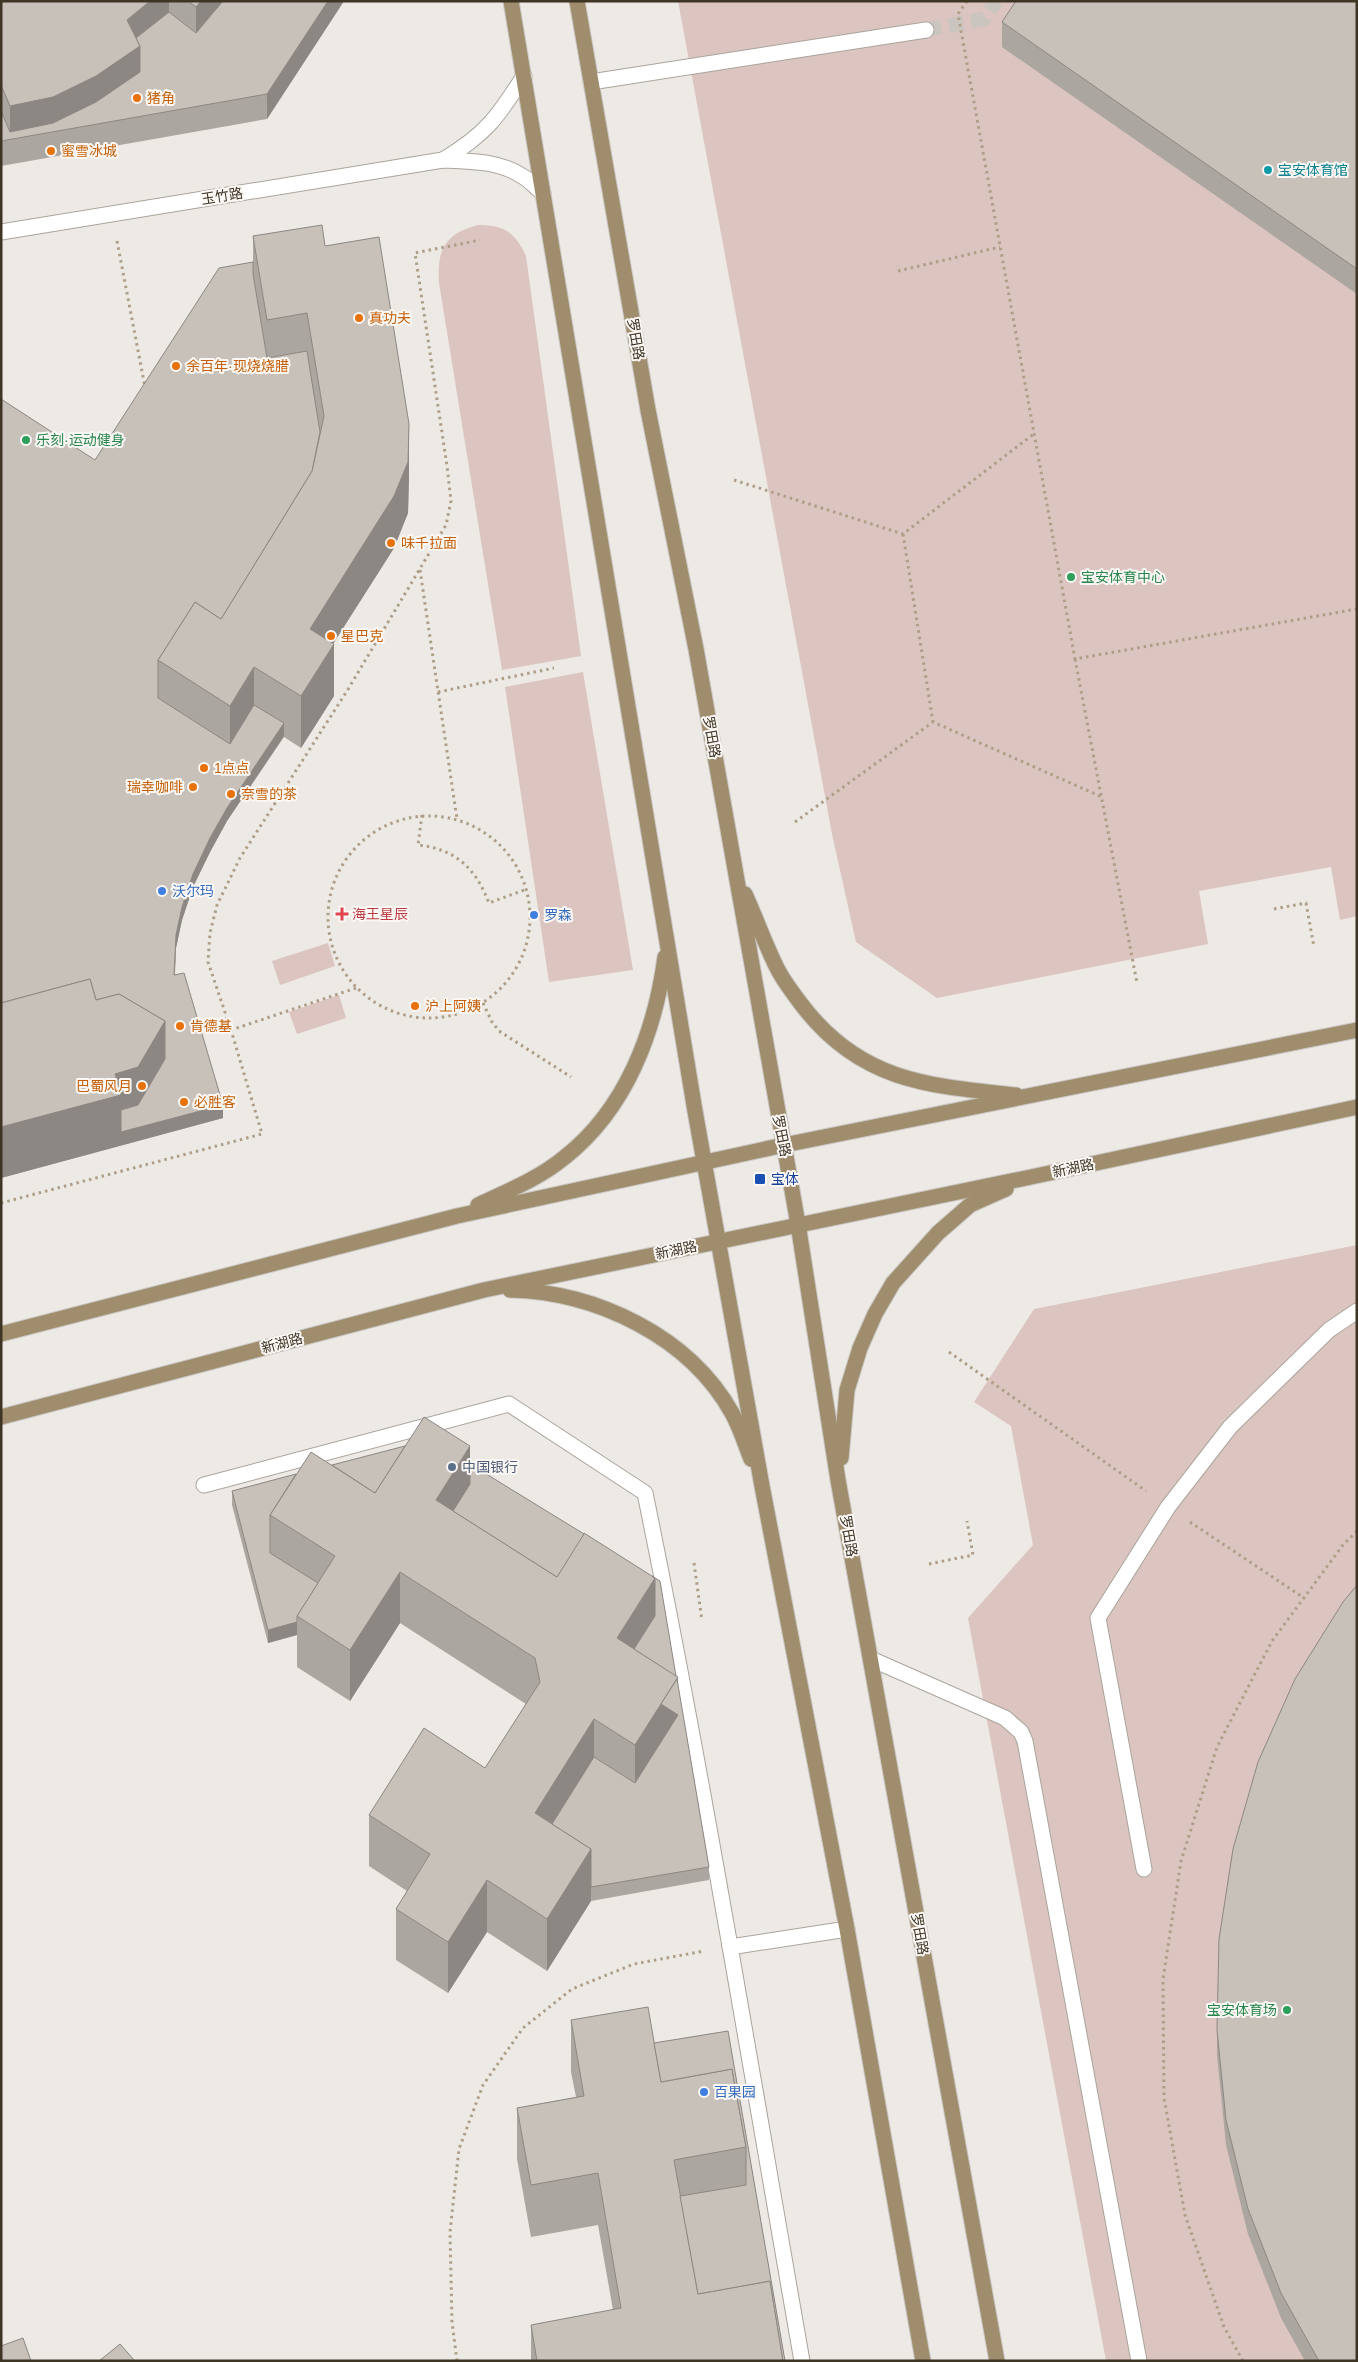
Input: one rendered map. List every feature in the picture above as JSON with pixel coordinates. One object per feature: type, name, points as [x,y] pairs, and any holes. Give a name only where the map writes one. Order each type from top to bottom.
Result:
[{"type":"main road","points":[[511,1],[705,1162],[762,1486],[847,1929],[923,2361]]},
{"type":"main road","name":"罗田路","points":[[577,1],[648,410],[696,649],[798,1224],[838,1480],[997,2361]]},
{"type":"main road","points":[[735,869],[777,969],[818,1025],[838,1045],[881,1069],[917,1082],[1030,1097]]},
{"type":"main road","points":[[457,1216],[528,1182],[564,1158],[593,1132],[614,1105],[645,1041],[658,1000],[667,940]]},
{"type":"main road","points":[[1,1334],[457,1216],[705,1162],[1357,1030]]},
{"type":"main road","name":"新湖路","points":[[1,1417],[484,1290],[1031,1177],[1357,1107]]},
{"type":"main road","points":[[838,1480],[848,1390],[860,1348],[875,1314],[893,1283],[938,1232],[970,1206],[1031,1177]]},
{"type":"main road","points":[[484,1290],[526,1291],[567,1296],[629,1320],[662,1339],[686,1358],[712,1385],[732,1414],[762,1486]]},
{"type":"street","points":[[591,82],[926,30]]},
{"type":"street","name":"玉竹路","points":[[443,160],[468,145],[487,129],[498,116],[524,76]]},
{"type":"street","name":"玉竹路","points":[[1,232],[443,160],[481,162],[502,167],[522,176],[543,193]]},
{"type":"street","points":[[1144,1869],[1098,1618],[1168,1507],[1230,1427],[1330,1330],[1357,1311]]},
{"type":"street","points":[[204,1485],[509,1404],[645,1493],[664,1586],[730,1947],[802,2361]]},
{"type":"street","points":[[871,1659],[1006,1718],[1021,1732],[1025,1741],[1140,2361]]},
{"type":"street","points":[[730,1947],[847,1929]]},
{"type":"path","points":[[967,1],[958,14],[1036,432],[1075,659],[1137,983]]},
{"type":"path","points":[[116,238],[146,393]]},
{"type":"path","points":[[1,1203],[262,1134],[231,1030],[208,962],[210,933],[217,905],[240,858],[347,691],[446,525],[451,501],[415,253],[480,240]]},
{"type":"path","points":[[898,271],[1000,247]]},
{"type":"path","points":[[903,534],[1036,432]]},
{"type":"path","points":[[734,480],[903,534]]},
{"type":"path","points":[[903,534],[933,722]]},
{"type":"path","points":[[420,570],[457,819]]},
{"type":"path","points":[[1075,659],[1357,609]]},
{"type":"path","points":[[438,692],[554,668]]},
{"type":"path","points":[[933,722],[1102,797]]},
{"type":"path","points":[[795,822],[933,722]]},
{"type":"path","points":[[422,815],[418,846],[432,847],[456,857],[476,875],[489,903],[527,889]]},
{"type":"path","points":[[422,815],[457,819],[488,834],[512,858],[527,889],[531,921],[524,954],[507,982],[483,1003],[453,1016],[420,1019],[388,1011],[361,994],[356,988],[340,968],[329,938],[328,903],[339,870],[360,843],[389,823],[422,815]]},
{"type":"path","points":[[1274,910],[1306,903],[1314,947]]},
{"type":"path","points":[[231,1030],[356,988]]},
{"type":"path","points":[[483,1003],[492,1022],[499,1031],[571,1077]]},
{"type":"path","points":[[949,1352],[1168,1507],[1304,1598]]},
{"type":"path","points":[[929,1564],[973,1555],[967,1521]]},
{"type":"path","points":[[1243,2361],[1224,2327],[1185,2214],[1164,2098],[1163,1979],[1181,1861],[1217,1747],[1272,1641],[1343,1545],[1357,1531]]},
{"type":"path","points":[[694,1563],[702,1620]]},
{"type":"path","points":[[458,2361],[452,2322],[450,2232],[458,2149],[483,2085],[523,2028],[572,1989],[634,1964],[730,1947]]},
{"type":"shaded area","name":"宝安体育中心","points":[[678,1],[1357,1],[1357,916],[1340,920],[1331,867],[1199,891],[1208,944],[937,998],[856,942],[832,834]]},
{"type":"shaded area","points":[[478,225],[502,228],[518,241],[526,256],[581,656],[502,670],[439,283],[439,261],[445,245],[457,233]]},
{"type":"shaded area","points":[[583,672],[633,970],[549,982],[505,687]]},
{"type":"shaded area","points":[[328,943],[335,966],[280,985],[272,961]]},
{"type":"shaded area","points":[[339,995],[346,1018],[297,1034],[289,1012]]},
{"type":"shaded area","points":[[1357,1245],[1357,2361],[1106,2361],[968,1618],[1033,1545],[1011,1426],[974,1402],[1034,1309]]},
{"type":"building","points":[[1,1],[150,1],[127,20],[140,46],[96,76],[53,97],[10,106],[1,85]]},
{"type":"building","points":[[188,1],[201,1],[196,7]]},
{"type":"building","points":[[223,1],[328,1],[267,94],[1,141],[1,111],[10,132],[53,123],[96,102],[140,72],[140,46],[136,38],[169,12],[196,33]]},
{"type":"building","name":"宝安体育馆","points":[[1016,1],[1357,1],[1357,269],[1002,22]]},
{"type":"building","points":[[322,225],[325,246],[379,237],[409,424],[408,462],[394,496],[310,629],[334,644],[301,696],[254,667],[230,706],[158,660],[195,602],[221,619],[312,471],[324,416],[307,313],[267,320],[253,236]]},
{"type":"building","points":[[253,262],[253,274],[267,358],[307,351],[320,432],[312,471],[221,619],[195,602],[158,660],[158,698],[230,744],[254,705],[284,723],[227,808],[210,838],[193,874],[182,907],[176,935],[174,975],[184,973],[223,1105],[121,1132],[121,1110],[138,1105],[165,1059],[165,1021],[119,994],[96,1000],[90,979],[1,1003],[1,399],[95,460],[219,268]]},
{"type":"building","points":[[90,979],[96,1000],[119,994],[165,1021],[138,1067],[115,1074],[121,1095],[1,1127],[1,1003]]},
{"type":"building","points":[[424,1417],[470,1446],[436,1500],[557,1577],[584,1533],[655,1578],[617,1638],[678,1677],[635,1745],[594,1719],[535,1813],[591,1849],[547,1919],[487,1880],[448,1942],[396,1909],[430,1854],[369,1815],[424,1728],[485,1768],[540,1682],[535,1658],[400,1572],[350,1650],[297,1616],[335,1556],[270,1515],[311,1452],[375,1493]]},
{"type":"building","points":[[405,1446],[375,1493],[332,1465]]},
{"type":"building","points":[[470,1464],[584,1534],[557,1577],[453,1511],[470,1484]]},
{"type":"building","points":[[296,1474],[270,1515],[270,1553],[318,1583],[297,1616],[297,1622],[268,1630],[232,1491]]},
{"type":"building","points":[[652,1576],[660,1581],[676,1676],[634,1649],[655,1616],[655,1578]]},
{"type":"building","name":"宝安体育场","points":[[1357,1585],[1357,2361],[1319,2361],[1281,2293],[1248,2209],[1226,2120],[1217,2030],[1219,1939],[1233,1849],[1258,1762],[1295,1679],[1343,1602]]},
{"type":"building","points":[[677,1679],[709,1867],[591,1887],[591,1849],[552,1824],[594,1757],[635,1783],[678,1715],[661,1704]]},
{"type":"building","points":[[648,2007],[661,2082],[732,2069],[746,2147],[674,2160],[698,2294],[770,2281],[783,2360],[537,2361],[531,2325],[621,2308],[598,2173],[531,2185],[517,2108],[584,2096],[571,2020]]},
{"type":"building","points":[[728,2031],[785,2361],[783,2361],[770,2281],[698,2294],[680,2196],[746,2185],[746,2147],[732,2069],[661,2082],[654,2043]]},
{"type":"building","points":[[23,2338],[31,2361],[1,2361],[1,2346]]},
{"type":"building","points":[[120,2344],[135,2361],[99,2361]]},
{"type":"tunnel","points":[[926,30],[984,19],[996,1]]},
{"type":"place","name":"猪角","points":[[137,98]]},
{"type":"place","name":"蜜雪冰城","points":[[51,151]]},
{"type":"place","name":"宝安体育馆","points":[[1268,170]]},
{"type":"place","name":"真功夫","points":[[359,318]]},
{"type":"place","name":"余百年·现烧烧腊","points":[[176,366]]},
{"type":"place","name":"乐刻·运动健身","points":[[26,440]]},
{"type":"place","name":"味千拉面","points":[[391,543]]},
{"type":"place","name":"宝安体育中心","points":[[1071,577]]},
{"type":"place","name":"星巴克","points":[[331,636]]},
{"type":"place","name":"1点点","points":[[204,768]]},
{"type":"place","name":"瑞幸咖啡","points":[[193,787]]},
{"type":"place","name":"奈雪的茶","points":[[231,794]]},
{"type":"place","name":"沃尔玛","points":[[162,891]]},
{"type":"place","name":"海王星辰","points":[[342,914]]},
{"type":"place","name":"罗森","points":[[534,915]]},
{"type":"place","name":"沪上阿姨","points":[[415,1006]]},
{"type":"place","name":"肯德基","points":[[180,1026]]},
{"type":"place","name":"巴蜀风月","points":[[142,1086]]},
{"type":"place","name":"必胜客","points":[[184,1102]]},
{"type":"place","name":"宝体","points":[[760,1179]]},
{"type":"place","name":"中国银行","points":[[452,1467]]},
{"type":"place","name":"宝安体育场","points":[[1287,2010]]},
{"type":"place","name":"百果园","points":[[704,2092]]}]
